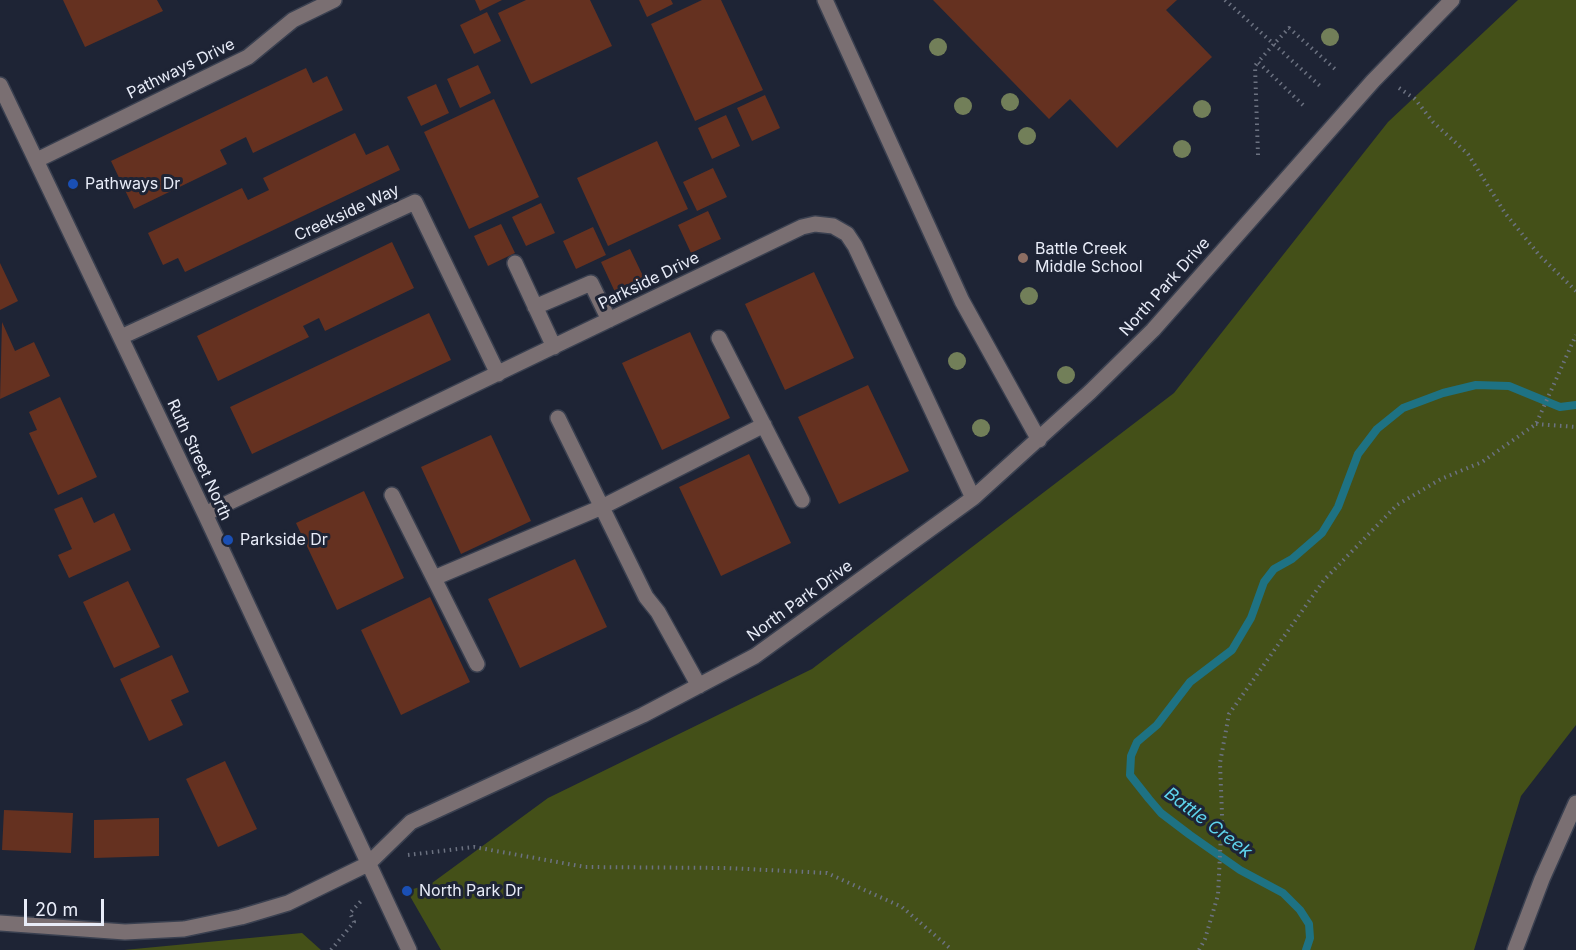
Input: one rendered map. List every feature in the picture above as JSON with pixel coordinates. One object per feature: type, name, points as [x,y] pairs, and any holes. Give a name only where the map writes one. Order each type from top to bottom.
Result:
[{"type":"street","name":"Pathways Drive","points":[[37,160],[248,57],[293,20],[334,0]]},
{"type":"street","points":[[825,0],[962,301],[1039,440]]},
{"type":"street","name":"North Park Drive","points":[[0,923],[125,932],[184,928],[241,917],[288,903],[368,864],[411,822],[643,715],[755,656],[973,498],[1039,440],[1153,330],[1373,81],[1452,0]]},
{"type":"street","name":"Ruth Street North","points":[[0,85],[205,514],[409,950]]},
{"type":"street","name":"Creekside Way","points":[[121,338],[415,202],[498,374]]},
{"type":"street","name":"Parkside Drive","points":[[205,514],[802,227],[815,224],[833,226],[847,234],[855,246],[973,498]]},
{"type":"street","points":[[515,263],[554,347]]},
{"type":"street","points":[[535,308],[591,283],[609,320]]},
{"type":"street","points":[[719,338],[802,500]]},
{"type":"street","points":[[558,418],[646,597],[658,612],[699,686]]},
{"type":"street","points":[[434,578],[602,507],[764,425]]},
{"type":"street","points":[[392,495],[477,664]]},
{"type":"street","points":[[1515,950],[1542,879],[1576,803]]},
{"type":"path","points":[[1225,0],[1320,86]]},
{"type":"path","points":[[1258,155],[1256,66],[1274,44],[1289,28],[1335,69]]},
{"type":"path","points":[[1258,62],[1303,105]]},
{"type":"path","points":[[1399,88],[1415,99],[1433,122],[1468,154],[1504,213],[1540,256],[1576,291]]},
{"type":"path","points":[[1199,950],[1205,939],[1218,896],[1222,813],[1220,763],[1229,714],[1324,580],[1397,505],[1441,478],[1482,462],[1536,424],[1561,373],[1576,335]]},
{"type":"path","points":[[1536,424],[1576,427]]},
{"type":"path","points":[[409,854],[474,847],[585,867],[727,868],[827,873],[902,907],[952,950]]},
{"type":"path","points":[[331,950],[354,922],[350,913]]},
{"type":"green space","points":[[1518,0],[1576,0],[1576,725],[1521,796],[1474,950],[441,950],[407,891],[432,883],[548,798],[812,669],[1174,393],[1388,122]]},
{"type":"green space","points":[[302,933],[321,950],[124,950]]},
{"type":"building","points":[[63,0],[157,0],[163,11],[85,47]]},
{"type":"building","points":[[475,0],[502,0],[480,11]]},
{"type":"building","points":[[526,0],[590,0],[612,46],[531,84],[498,13]]},
{"type":"building","points":[[639,0],[671,0],[673,4],[647,17]]},
{"type":"building","points":[[702,0],[721,0],[763,90],[695,121],[651,24]]},
{"type":"building","points":[[933,0],[1177,0],[1166,10],[1212,57],[1117,148],[1070,99],[1049,119]]},
{"type":"building","points":[[487,12],[501,41],[474,54],[460,25]]},
{"type":"building","points":[[478,65],[491,93],[460,108],[447,79]]},
{"type":"building","points":[[306,68],[313,83],[327,76],[343,110],[253,153],[246,137],[220,150],[227,164],[134,209],[111,161]]},
{"type":"building","points":[[436,84],[449,113],[421,126],[407,97]]},
{"type":"building","points":[[765,95],[780,128],[752,141],[737,108]]},
{"type":"building","points":[[494,99],[539,197],[469,229],[424,132]]},
{"type":"building","points":[[726,115],[740,146],[712,159],[698,128]]},
{"type":"building","points":[[355,133],[366,155],[388,145],[400,170],[185,272],[178,258],[163,265],[148,233],[242,188],[248,200],[269,190],[263,178]]},
{"type":"building","points":[[657,141],[688,209],[608,246],[577,178]]},
{"type":"building","points":[[713,168],[727,197],[697,211],[683,182]]},
{"type":"building","points":[[541,203],[555,233],[526,246],[512,217]]},
{"type":"building","points":[[708,211],[721,239],[691,253],[678,225]]},
{"type":"building","points":[[501,224],[515,253],[488,266],[474,236]]},
{"type":"building","points":[[593,227],[606,255],[576,269],[563,241]]},
{"type":"building","points":[[392,242],[414,288],[325,331],[319,318],[303,326],[309,337],[218,381],[197,336]]},
{"type":"building","points":[[630,249],[644,278],[615,292],[601,262]]},
{"type":"building","points":[[0,263],[18,301],[0,310]]},
{"type":"building","points":[[814,272],[854,358],[785,390],[745,304]]},
{"type":"building","points":[[429,313],[451,360],[252,454],[230,407]]},
{"type":"building","points":[[2,322],[15,351],[34,342],[50,376],[0,399]]},
{"type":"building","points":[[690,332],[730,418],[662,450],[622,363]]},
{"type":"building","points":[[868,385],[909,471],[839,504],[798,417]]},
{"type":"building","points":[[60,397],[97,477],[58,495],[29,433],[37,430],[29,412]]},
{"type":"building","points":[[491,435],[531,521],[461,554],[421,467]]},
{"type":"building","points":[[749,454],[791,543],[721,576],[679,487]]},
{"type":"building","points":[[364,491],[404,578],[337,610],[296,523]]},
{"type":"building","points":[[82,497],[94,523],[114,513],[131,550],[69,578],[58,555],[72,549],[54,509]]},
{"type":"building","points":[[575,559],[607,627],[520,668],[488,599]]},
{"type":"building","points":[[128,581],[160,647],[114,668],[83,602]]},
{"type":"building","points":[[430,597],[470,682],[401,715],[361,630]]},
{"type":"building","points":[[172,655],[189,692],[171,700],[183,725],[149,741],[120,679]]},
{"type":"building","points":[[225,761],[257,829],[218,847],[186,779]]},
{"type":"building","points":[[4,810],[73,813],[71,853],[2,850]]},
{"type":"building","points":[[159,818],[159,856],[94,858],[94,820]]},
{"type":"waterway","name":"Battle Creek","points":[[1306,950],[1310,938],[1309,924],[1300,910],[1283,893],[1240,870],[1190,835],[1161,813],[1149,799],[1130,775],[1131,756],[1137,742],[1157,725],[1190,682],[1232,650],[1251,618],[1264,582],[1274,569],[1292,559],[1322,533],[1338,507],[1358,454],[1377,429],[1403,408],[1443,393],[1476,385],[1509,386],[1560,407],[1576,405]]},
{"type":"place","name":"Pathways Dr","points":[[73,184]]},
{"type":"place","name":"Battle Creek Middle School","points":[[1023,258]]},
{"type":"place","name":"Parkside Dr","points":[[228,540]]},
{"type":"place","name":"North Park Dr","points":[[407,891]]}]
